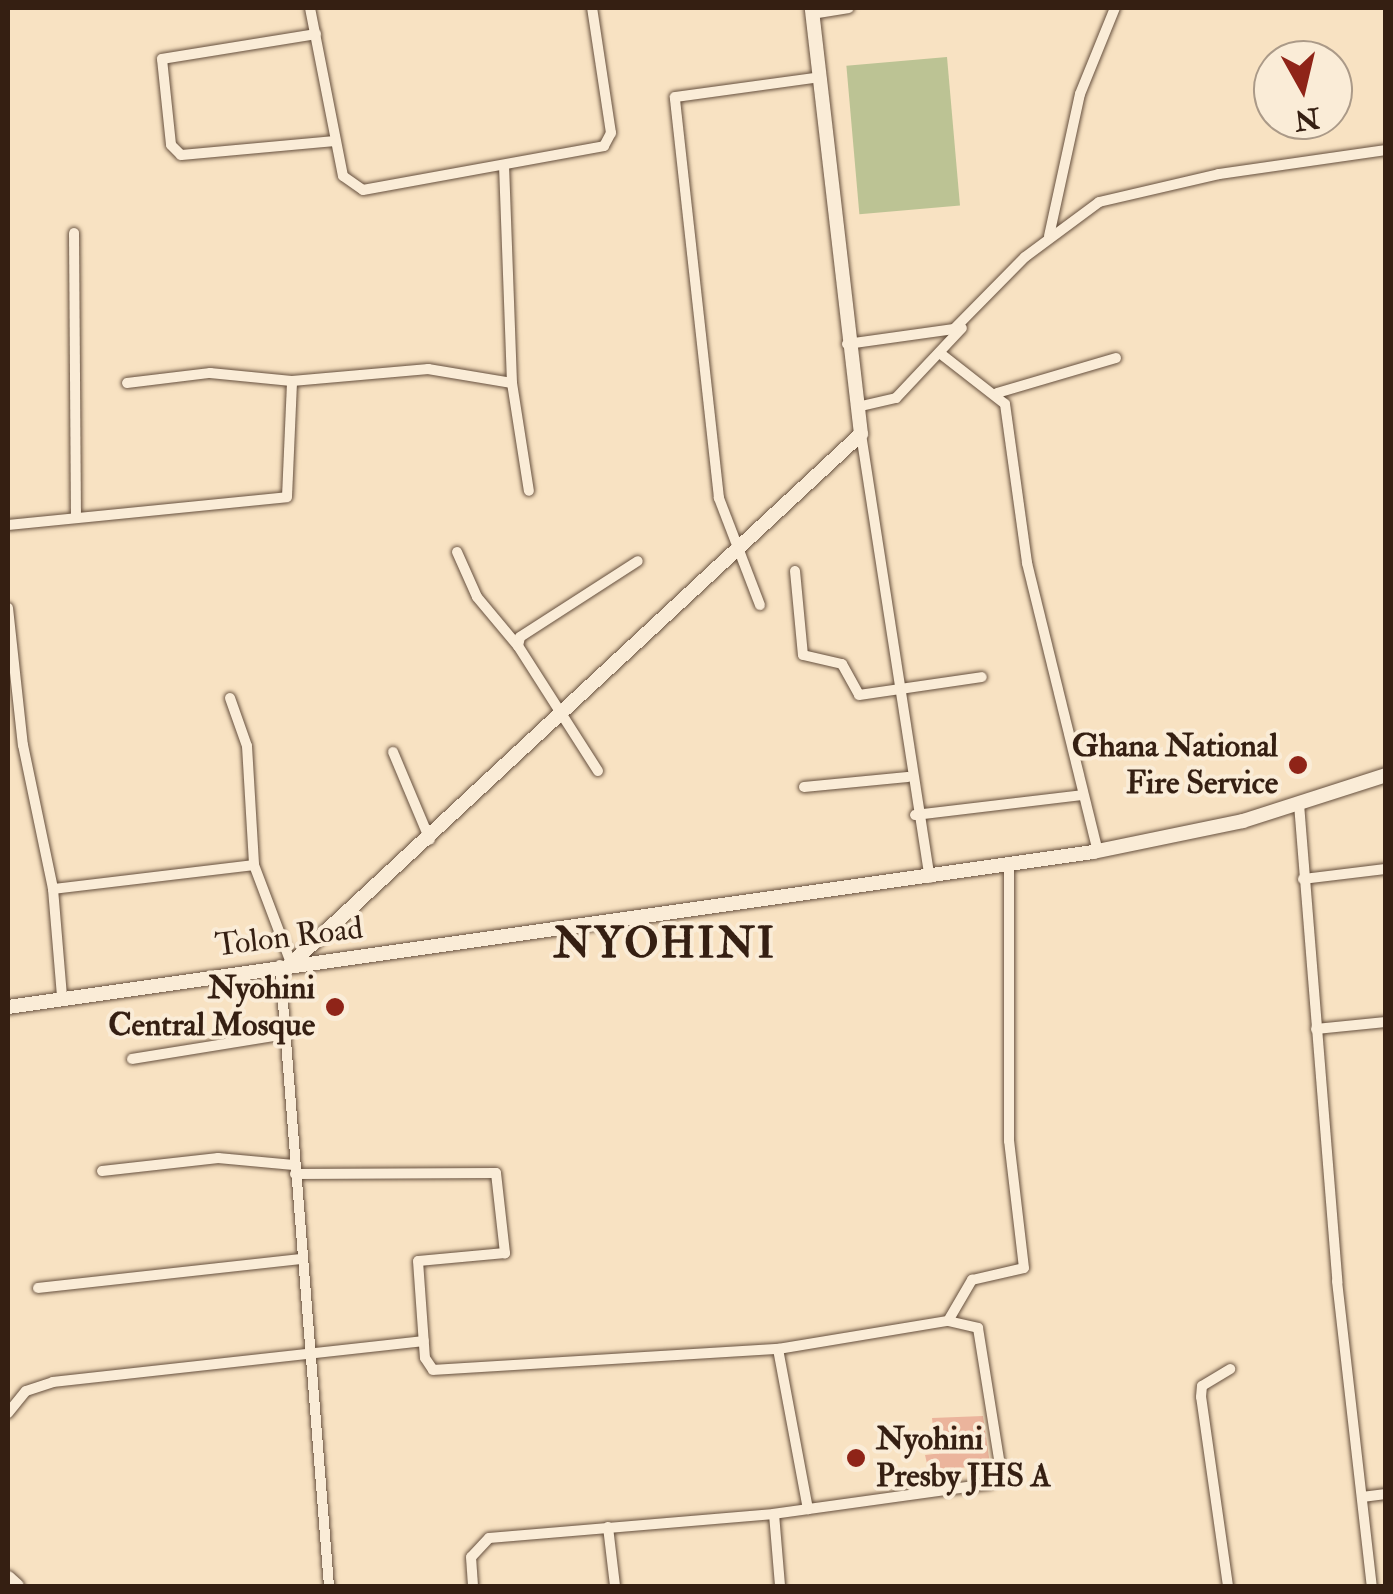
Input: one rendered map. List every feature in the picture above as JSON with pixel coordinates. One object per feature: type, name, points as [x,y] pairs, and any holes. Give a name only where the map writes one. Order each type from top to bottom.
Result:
[{"type":"main road","points":[[285,964],[430,840],[564,708],[861,434],[846,344],[812,11]]},
{"type":"main road","name":"Tolon Road","points":[[8,1007],[285,964],[459,946],[1098,852],[1299,804],[1386,775]]},
{"type":"main road","points":[[8,1578],[17,1586]]},
{"type":"street","points":[[310,8],[343,176],[363,190],[504,166],[609,142],[592,8]]},
{"type":"street","points":[[812,11],[848,8]]},
{"type":"street","points":[[1049,237],[1080,94],[1115,8]]},
{"type":"street","points":[[316,34],[162,59],[172,145],[181,155],[335,142]]},
{"type":"street","points":[[760,604],[734,548],[719,498],[675,97],[821,77]]},
{"type":"street","points":[[857,407],[896,398],[1049,237],[1099,202],[1128,193],[1386,150]]},
{"type":"street","points":[[504,166],[512,383],[529,491]]},
{"type":"street","points":[[74,233],[76,518]]},
{"type":"street","points":[[846,344],[933,336],[972,316]]},
{"type":"street","points":[[941,354],[955,371],[997,393],[1116,358]]},
{"type":"street","points":[[127,382],[210,374],[292,381],[428,370],[512,383]]},
{"type":"street","points":[[8,526],[291,495],[292,381]]},
{"type":"street","points":[[997,393],[1082,795],[1098,852]]},
{"type":"street","points":[[861,434],[908,777],[930,878]]},
{"type":"street","points":[[457,552],[477,597],[564,708],[598,771]]},
{"type":"street","points":[[518,646],[520,637],[638,561]]},
{"type":"street","points":[[795,571],[808,661],[842,664],[859,694],[898,692],[982,677]]},
{"type":"street","points":[[8,608],[24,745],[54,889],[62,996]]},
{"type":"street","points":[[230,698],[247,746],[254,865],[285,964],[306,1351],[329,1586]]},
{"type":"street","points":[[393,752],[430,840]]},
{"type":"street","points":[[804,787],[908,777]]},
{"type":"street","points":[[916,815],[1082,795]]},
{"type":"street","points":[[1299,804],[1316,1029],[1372,1586]]},
{"type":"street","points":[[54,889],[254,865]]},
{"type":"street","points":[[948,1321],[972,1280],[1024,1268],[1008,1142],[1008,866]]},
{"type":"street","points":[[1303,879],[1386,870]]},
{"type":"street","points":[[1316,1029],[1386,1022]]},
{"type":"street","points":[[132,1059],[286,1034]]},
{"type":"street","points":[[102,1171],[218,1158],[294,1169],[496,1173],[506,1253],[418,1261],[424,1342],[433,1370],[778,1349],[948,1321],[978,1328],[996,1477],[774,1514],[544,1528],[488,1538],[476,1547],[473,1586]]},
{"type":"street","points":[[38,1288],[300,1259]]},
{"type":"street","points":[[8,1414],[26,1392],[53,1382],[306,1351],[424,1342]]},
{"type":"street","points":[[778,1349],[808,1508]]},
{"type":"street","points":[[1228,1586],[1200,1397],[1202,1386],[1230,1370]]},
{"type":"street","points":[[1362,1497],[1386,1494]]},
{"type":"street","points":[[774,1514],[780,1586]]},
{"type":"street","points":[[608,1527],[616,1586]]},
{"type":"green space","points":[[947,57],[960,205],[859,214],[846,66]]},
{"type":"building","points":[[983,1416],[990,1464],[929,1472],[925,1455],[969,1450],[967,1434],[934,1435],[932,1418]]},
{"type":"place","name":"Ghana National Fire Service","points":[[1298,765]]},
{"type":"place","name":"Nyohini Central Mosque","points":[[335,1007]]},
{"type":"place","name":"Nyohini Presby JHS A","points":[[856,1458]]},
{"type":"district","name":"NYOHINI","points":[[665,944]]}]
